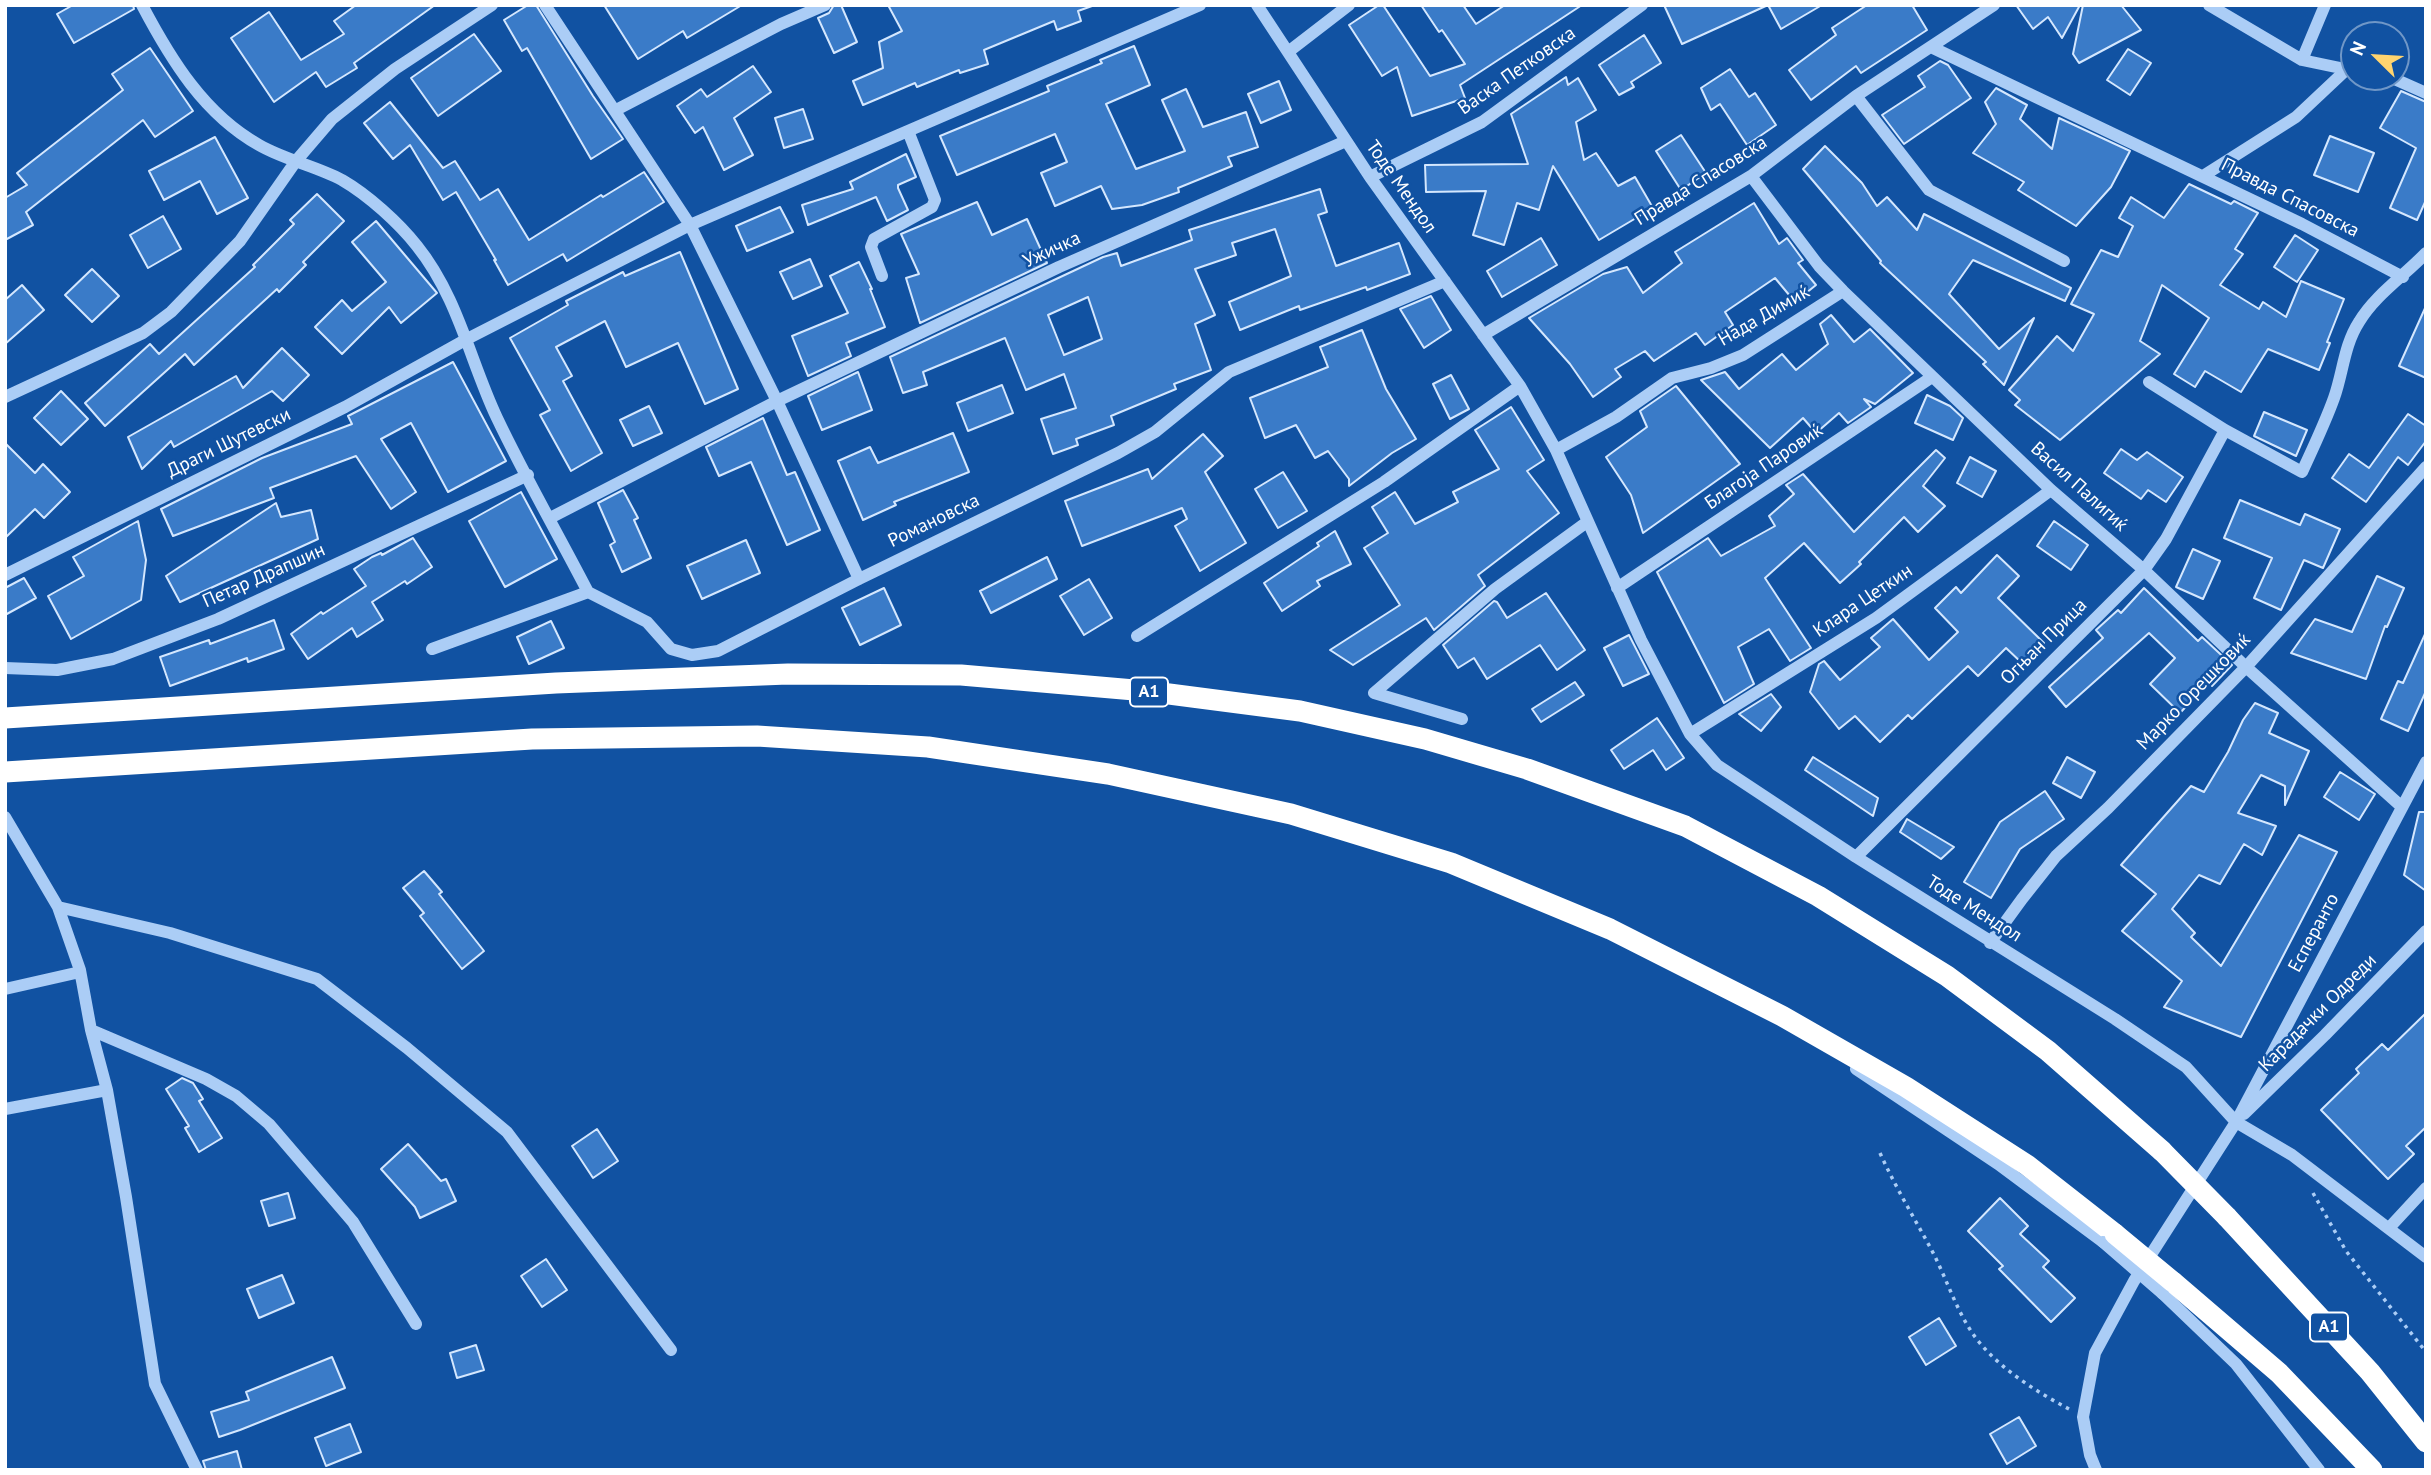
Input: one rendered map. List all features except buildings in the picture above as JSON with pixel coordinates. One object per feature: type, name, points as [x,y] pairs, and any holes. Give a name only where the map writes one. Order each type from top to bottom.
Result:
[{"type":"highway","name":"A1","points":[[10,718],[556,683],[788,674],[961,675],[1146,691],[1300,711],[1425,739],[1514,765],[1685,826],[1818,897],[1948,976],[2048,1051],[2162,1151],[2370,1372],[2426,1442]]},
{"type":"highway","points":[[8,772],[533,739],[757,736],[928,747],[1108,774],[1291,814],[1438,859],[1610,929],[1782,1016],[1906,1087],[2027,1165],[2168,1288],[2279,1373],[2372,1470]]},
{"type":"street","points":[[142,5],[175,62],[206,105],[260,146],[342,180],[387,215],[418,247],[445,288],[497,417],[588,592],[432,649]]},
{"type":"street","points":[[5,397],[143,333],[171,312],[240,241],[296,161],[332,119],[395,69],[492,5]]},
{"type":"street","points":[[545,5],[690,225],[777,401],[859,579]]},
{"type":"street","points":[[616,110],[781,24],[825,5]]},
{"type":"street","name":"Драги Шутевски","points":[[5,575],[345,407],[467,339],[690,225],[1200,5]]},
{"type":"street","name":"Тоде Мендол","points":[[1257,5],[1370,177],[1520,386],[1556,450],[1617,588],[1690,734],[1717,765],[2186,1067],[2236,1122],[2292,1155],[2426,1257]]},
{"type":"street","points":[[1288,52],[1349,5]]},
{"type":"street","name":"Васка Петковска","points":[[1370,177],[1482,122],[1643,5]]},
{"type":"street","name":"Правда Спасовска","points":[[1483,335],[1751,176],[1856,96],[1994,5]]},
{"type":"street","points":[[2209,5],[2301,60],[2340,68]]},
{"type":"street","points":[[2301,60],[2325,5]]},
{"type":"street","name":"Правда Спасовска","points":[[1931,47],[2302,224],[2403,277]]},
{"type":"street","points":[[2203,176],[2296,117],[2340,79]]},
{"type":"street","points":[[2410,86],[2426,93]]},
{"type":"street","points":[[1856,96],[1929,190],[2064,261]]},
{"type":"street","points":[[882,276],[871,247],[874,239],[932,207],[935,200],[908,131]]},
{"type":"street","name":"Ужичка","points":[[551,518],[777,401],[1059,267],[1346,141]]},
{"type":"street","name":"Васил Палигиќ","points":[[1751,176],[1819,266],[1843,291],[2051,490],[2144,570],[2246,667],[2402,807]]},
{"type":"street","points":[[2149,382],[2225,430],[2302,472],[2334,397],[2348,345],[2357,325],[2378,298],[2426,253]]},
{"type":"street","name":"Романовска","points":[[588,592],[647,622],[671,649],[692,655],[718,651],[1118,453],[1155,432],[1229,372],[1445,281]]},
{"type":"street","name":"Нада Димиќ","points":[[1556,450],[1616,416],[1672,378],[1711,368],[1742,355],[1843,291]]},
{"type":"street","name":"Благоја Паровиќ","points":[[1617,588],[1932,377]]},
{"type":"street","points":[[1137,636],[1384,482],[1520,386]]},
{"type":"street","name":"Огњан Прица","points":[[1856,857],[2144,570],[2166,539],[2225,430]]},
{"type":"street","name":"Марко Орешковиќ","points":[[1990,943],[2056,856],[2108,808],[2246,667],[2426,467]]},
{"type":"street","name":"Петар Драпшин","points":[[5,668],[57,670],[113,659],[218,619],[528,475]]},
{"type":"street","name":"Клара Цеткин","points":[[1690,734],[1876,618],[2051,490]]},
{"type":"street","points":[[1462,719],[1374,692],[1495,589],[1587,522]]},
{"type":"street","name":"Есперанто","points":[[2236,1122],[2426,762]]},
{"type":"street","points":[[5,817],[58,907],[80,972],[91,1030],[107,1090],[155,1384],[197,1470]]},
{"type":"street","points":[[58,907],[170,933],[317,979],[407,1048],[507,1132],[671,1350]]},
{"type":"street","name":"Карадачки Одреди","points":[[2236,1122],[2426,931]]},
{"type":"street","points":[[5,989],[80,972]]},
{"type":"street","points":[[91,1030],[206,1079],[236,1096],[269,1124],[353,1222],[416,1324]]},
{"type":"street","points":[[5,1109],[107,1090]]},
{"type":"street","points":[[2096,1470],[2090,1455],[2083,1417],[2095,1353],[2134,1281],[2236,1122]]},
{"type":"street","points":[[2389,1228],[2426,1188]]},
{"type":"street","points":[[2168,1288],[2236,1364],[2319,1470]]},
{"type":"path","points":[[1880,1153],[1979,1342],[2006,1368],[2049,1398],[2083,1417]]},
{"type":"path","points":[[2312,1191],[2346,1251],[2426,1352]]}]
